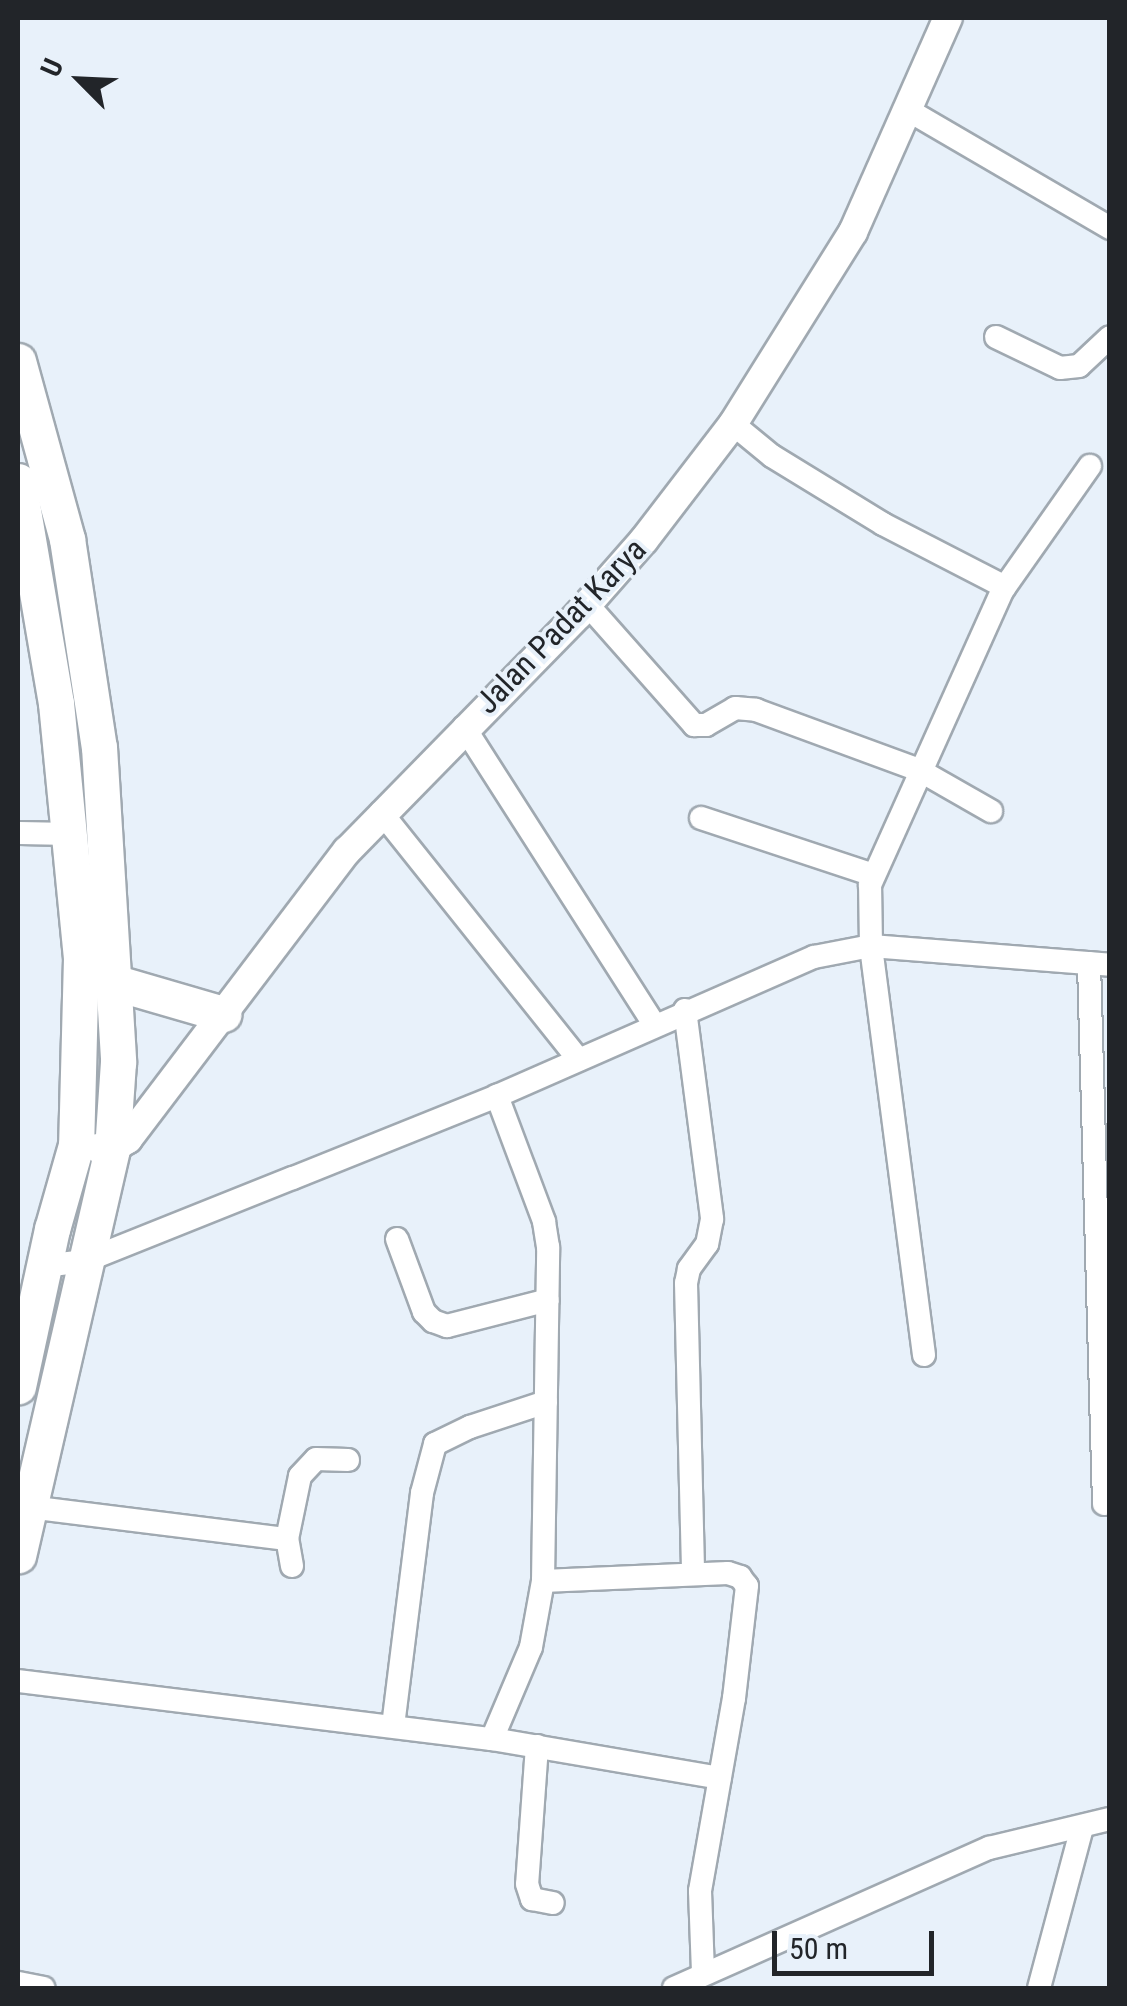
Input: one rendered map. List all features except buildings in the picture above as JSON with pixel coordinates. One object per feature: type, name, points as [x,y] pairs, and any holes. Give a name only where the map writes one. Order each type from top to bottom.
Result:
[{"type":"main road","points":[[18,361],[68,539],[98,747],[96,977],[76,1145],[18,1386]]},
{"type":"main road","points":[[18,481],[56,702],[72,834],[96,977],[118,1062],[112,1149],[28,1487],[18,1555]]},
{"type":"main road","points":[[96,977],[223,1014]]},
{"type":"street","name":"Jalan Padat Karya","points":[[112,1149],[128,1139],[162,1100],[297,912],[381,812],[587,604],[644,540],[733,424],[853,232],[948,18]]},
{"type":"street","points":[[908,110],[1110,228]]},
{"type":"street","points":[[996,337],[1060,368],[1079,366],[1110,336]]},
{"type":"street","points":[[733,424],[772,456],[883,524],[1005,587]]},
{"type":"street","points":[[924,1355],[871,946],[873,875],[1005,587],[1090,466]]},
{"type":"street","points":[[587,604],[694,726],[706,725],[744,707],[919,770],[991,811]]},
{"type":"street","points":[[464,727],[654,1024]]},
{"type":"street","points":[[381,812],[579,1060]]},
{"type":"street","points":[[701,818],[873,875]]},
{"type":"street","points":[[18,833],[72,834]]},
{"type":"street","points":[[44,1266],[85,1261],[497,1096],[794,964],[871,946],[1099,964],[1104,1504]]},
{"type":"street","points":[[685,1010],[712,1218],[707,1244],[689,1269],[686,1283],[692,1572]]},
{"type":"street","points":[[492,1738],[531,1647],[543,1581],[548,1300],[544,1221],[497,1096]]},
{"type":"street","points":[[76,1145],[112,1149]]},
{"type":"street","points":[[397,1239],[424,1312],[433,1321],[447,1326],[548,1300]]},
{"type":"street","points":[[392,1726],[422,1493],[435,1444],[470,1427],[546,1402]]},
{"type":"street","points":[[292,1566],[287,1539],[300,1476],[316,1459],[348,1460]]},
{"type":"street","points":[[28,1487],[287,1539]]},
{"type":"street","points":[[543,1581],[692,1572],[728,1573],[740,1577],[746,1586],[700,1891],[704,1972]]},
{"type":"street","points":[[18,1681],[492,1738],[720,1778]]},
{"type":"street","points":[[537,1746],[526,1884],[532,1900],[553,1903]]},
{"type":"street","points":[[674,1988],[989,1848],[1110,1819]]},
{"type":"street","points":[[1038,1988],[1082,1828]]},
{"type":"street","points":[[18,1983],[44,1988]]}]
